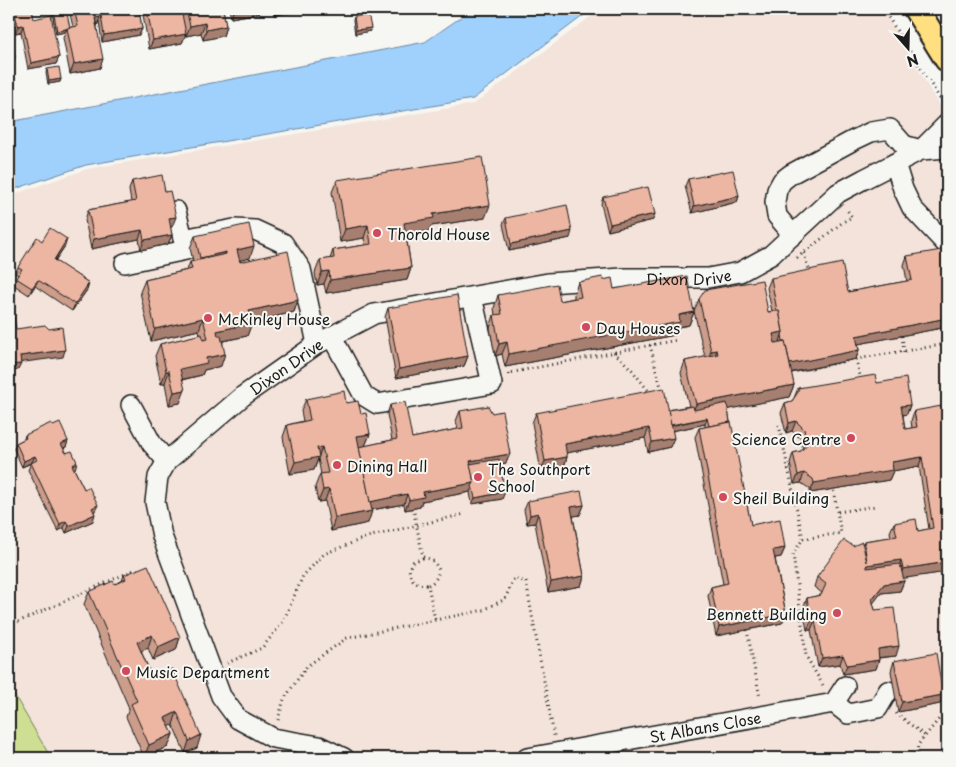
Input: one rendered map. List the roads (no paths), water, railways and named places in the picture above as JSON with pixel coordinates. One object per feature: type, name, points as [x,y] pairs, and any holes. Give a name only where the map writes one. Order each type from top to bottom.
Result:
[{"type":"main road","points":[[916,9],[947,58]]},
{"type":"street","points":[[793,235],[778,216],[775,202],[777,190],[782,181],[791,174],[852,140],[871,132],[890,129],[904,145],[921,150],[947,124]]},
{"type":"street","name":"Dixon Drive","points":[[344,758],[319,746],[273,738],[238,719],[221,696],[162,536],[155,502],[158,477],[167,461],[243,396],[325,341],[374,314],[548,283],[622,278],[708,278],[740,272],[771,255],[838,193],[921,150],[947,148]]},
{"type":"street","name":"Dixon Drive","points":[[896,163],[947,160]]},
{"type":"street","points":[[896,163],[912,208],[947,245]]},
{"type":"street","points":[[125,263],[186,250],[176,211]]},
{"type":"street","points":[[183,239],[234,229],[255,230],[283,243],[301,270],[325,341],[364,396],[377,404],[492,384],[472,297]]},
{"type":"street","points":[[131,405],[152,444],[167,461]]},
{"type":"street","points":[[845,686],[834,703],[848,714],[878,708],[885,697]]},
{"type":"street","name":"St Albans Close","points":[[527,758],[834,703]]},
{"type":"water","points":[[473,9],[592,9],[473,99],[86,165],[9,191],[9,122],[425,42]]},
{"type":"place","name":"Thorold House","points":[[377,233]]},
{"type":"place","name":"McKinley House","points":[[208,318]]},
{"type":"place","name":"Day Houses","points":[[586,327]]},
{"type":"place","name":"Science Centre","points":[[851,438]]},
{"type":"place","name":"Dining Hall","points":[[337,465]]},
{"type":"place","name":"The Southport School","points":[[478,477]]},
{"type":"place","name":"Sheil Building","points":[[723,497]]},
{"type":"place","name":"Bennett Building","points":[[837,613]]},
{"type":"place","name":"Music Department","points":[[126,671]]}]
